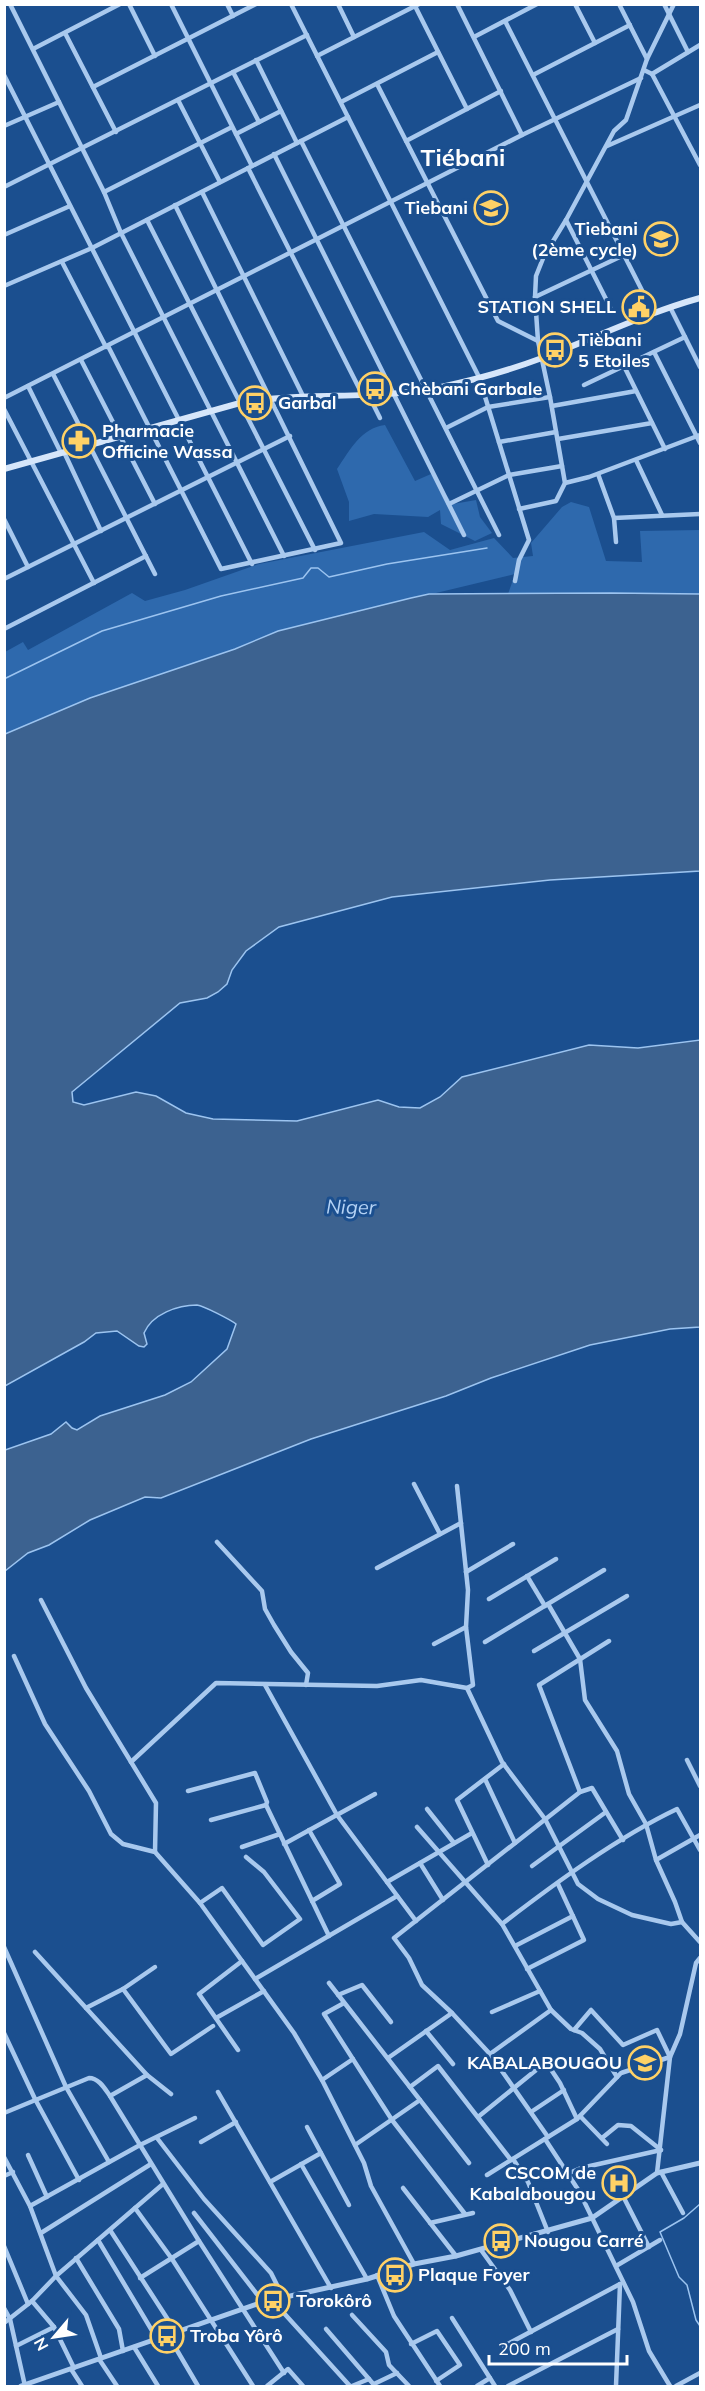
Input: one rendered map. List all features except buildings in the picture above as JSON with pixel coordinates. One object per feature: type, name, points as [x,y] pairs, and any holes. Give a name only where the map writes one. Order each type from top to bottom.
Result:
[{"type":"main road","points":[[4,469],[179,418],[240,403],[271,397],[426,390],[479,377],[541,359],[653,312],[700,298]]},
{"type":"street","points":[[10,4],[104,192],[121,233],[284,556]]},
{"type":"street","points":[[33,49],[120,4]]},
{"type":"street","points":[[129,4],[155,56]]},
{"type":"street","points":[[171,4],[236,134],[291,254],[380,418]]},
{"type":"street","points":[[227,4],[233,16]]},
{"type":"street","points":[[93,87],[256,4]]},
{"type":"street","points":[[291,4],[479,377],[529,540],[519,560],[515,581]]},
{"type":"street","points":[[338,4],[354,37]]},
{"type":"street","points":[[458,4],[522,135]]},
{"type":"street","points":[[474,37],[537,4]]},
{"type":"street","points":[[575,4],[595,43]]},
{"type":"street","points":[[619,4],[647,60]]},
{"type":"street","points":[[664,4],[688,52]]},
{"type":"street","points":[[519,508],[556,501],[564,483],[552,406],[538,341],[536,276],[544,256],[614,130],[626,120],[647,60],[674,4]]},
{"type":"street","points":[[317,56],[417,5],[467,109]]},
{"type":"street","points":[[505,21],[653,312]]},
{"type":"street","points":[[532,75],[630,25]]},
{"type":"street","points":[[65,33],[116,132]]},
{"type":"street","points":[[4,187],[306,35]]},
{"type":"street","points":[[652,74],[700,45]]},
{"type":"street","points":[[341,102],[438,52]]},
{"type":"street","points":[[256,60],[281,111],[345,227],[500,535]]},
{"type":"street","points":[[644,70],[652,74],[700,165]]},
{"type":"street","points":[[233,72],[259,122]]},
{"type":"street","points":[[4,75],[252,564]]},
{"type":"street","points":[[4,398],[428,185],[522,135],[641,78]]},
{"type":"street","points":[[377,84],[498,321],[538,341]]},
{"type":"street","points":[[406,141],[501,91]]},
{"type":"street","points":[[178,100],[220,182]]},
{"type":"street","points":[[4,126],[59,102]]},
{"type":"street","points":[[606,146],[700,105]]},
{"type":"street","points":[[236,134],[281,111]]},
{"type":"street","points":[[4,286],[92,248],[348,117]]},
{"type":"street","points":[[104,192],[232,127]]},
{"type":"street","points":[[274,154],[464,535]]},
{"type":"street","points":[[202,192],[303,396]]},
{"type":"street","points":[[62,262],[150,427],[221,569],[341,543],[175,205]]},
{"type":"street","points":[[4,235],[70,206]]},
{"type":"street","points":[[147,220],[315,550]]},
{"type":"street","points":[[566,220],[612,309]]},
{"type":"street","points":[[535,297],[624,255]]},
{"type":"street","points":[[670,307],[700,367]]},
{"type":"street","points":[[584,385],[685,337]]},
{"type":"street","points":[[654,352],[699,436],[700,443]]},
{"type":"street","points":[[81,360],[155,504]]},
{"type":"street","points":[[624,366],[665,449]]},
{"type":"street","points":[[53,374],[155,574]]},
{"type":"street","points":[[28,386],[100,531]]},
{"type":"street","points":[[552,406],[636,391]]},
{"type":"street","points":[[446,428],[488,407],[550,397]]},
{"type":"street","points":[[4,409],[94,583]]},
{"type":"street","points":[[558,439],[652,423]]},
{"type":"street","points":[[499,442],[556,432]]},
{"type":"street","points":[[4,579],[290,436]]},
{"type":"street","points":[[564,483],[598,474],[699,436]]},
{"type":"street","points":[[636,460],[662,515]]},
{"type":"street","points":[[449,504],[509,475],[562,466]]},
{"type":"street","points":[[598,474],[614,518],[616,542]]},
{"type":"street","points":[[614,518],[700,514]]},
{"type":"street","points":[[4,519],[28,567]]},
{"type":"street","points":[[4,628],[146,556]]},
{"type":"street","points":[[414,1484],[440,1534]]},
{"type":"street","points":[[131,1762],[216,1683],[377,1686],[421,1680],[467,1688],[473,1685],[466,1628],[468,1590],[457,1486]]},
{"type":"street","points":[[377,1568],[461,1523]]},
{"type":"street","points":[[217,1542],[262,1591],[270,1617],[291,1652],[308,1673],[306,1685]]},
{"type":"street","points":[[466,1572],[513,1544]]},
{"type":"street","points":[[489,1599],[556,1558]]},
{"type":"street","points":[[486,1642],[604,1570]]},
{"type":"street","points":[[527,1576],[580,1659],[585,1700],[617,1751],[629,1794],[646,1824],[656,1860],[682,1922],[700,1942]]},
{"type":"street","points":[[534,1651],[627,1596]]},
{"type":"street","points":[[41,1600],[86,1688],[156,1803],[154,1852]]},
{"type":"street","points":[[434,1644],[466,1628]]},
{"type":"street","points":[[580,1792],[539,1685],[609,1641]]},
{"type":"street","points":[[14,1656],[45,1724],[89,1791],[111,1834],[123,1844],[154,1852],[200,1903],[294,2033],[322,2080],[355,2145],[372,2186],[414,2264]]},
{"type":"street","points":[[265,1685],[337,1815],[416,1921]]},
{"type":"street","points":[[467,1688],[504,1764],[545,1820],[571,1875],[578,1884],[598,1899],[632,1915],[671,1924],[682,1922]]},
{"type":"street","points":[[687,1760],[700,1786]]},
{"type":"street","points":[[488,1865],[457,1800],[504,1764]]},
{"type":"street","points":[[188,1791],[255,1773],[267,1802],[266,1805],[328,1936]]},
{"type":"street","points":[[485,1779],[515,1843]]},
{"type":"street","points":[[623,1840],[592,1788],[580,1792],[394,1938],[409,1958],[422,1985],[453,2013],[490,2054],[531,2112],[592,2218],[633,2302],[649,2351],[670,2386]]},
{"type":"street","points":[[284,1844],[375,1794]]},
{"type":"street","points":[[211,1820],[266,1805]]},
{"type":"street","points":[[427,1809],[454,1843]]},
{"type":"street","points":[[502,1924],[646,1824],[677,1809],[700,1850]]},
{"type":"street","points":[[532,1866],[606,1812]]},
{"type":"street","points":[[417,1827],[502,1924],[551,2010],[600,2049],[617,2077]]},
{"type":"street","points":[[309,1830],[340,1884],[312,1901]]},
{"type":"street","points":[[387,1882],[472,1833]]},
{"type":"street","points":[[242,1847],[280,1834]]},
{"type":"street","points":[[656,1860],[700,1835]]},
{"type":"street","points":[[200,1903],[222,1888],[263,1945],[300,1919],[264,1872],[246,1857]]},
{"type":"street","points":[[420,1863],[443,1900]]},
{"type":"street","points":[[528,1969],[584,1940],[558,1884]]},
{"type":"street","points":[[255,1979],[397,1896]]},
{"type":"street","points":[[515,1946],[573,1916]]},
{"type":"street","points":[[4,1947],[66,2087],[109,2162]]},
{"type":"street","points":[[35,1952],[147,2075],[171,2094]]},
{"type":"street","points":[[683,2213],[659,2173],[670,2057],[680,2034],[696,1964],[700,1958]]},
{"type":"street","points":[[238,2050],[199,1994],[242,1961]]},
{"type":"street","points":[[86,2008],[123,1989],[155,1967]]},
{"type":"street","points":[[329,1983],[470,2163]]},
{"type":"street","points":[[338,1995],[362,1985],[391,2022]]},
{"type":"street","points":[[123,1989],[171,2054],[213,2025]]},
{"type":"street","points":[[216,2018],[264,1991]]},
{"type":"street","points":[[492,2012],[540,1991]]},
{"type":"street","points":[[344,2003],[324,2014],[392,2120],[465,2214]]},
{"type":"street","points":[[490,2054],[551,2010]]},
{"type":"street","points":[[574,2030],[591,2010],[623,2045],[657,2030],[670,2057]]},
{"type":"street","points":[[388,2058],[453,2013]]},
{"type":"street","points":[[426,2031],[453,2064]]},
{"type":"street","points":[[4,2033],[35,2099],[79,2180]]},
{"type":"street","points":[[488,2175],[578,2117],[621,2073],[670,2057]]},
{"type":"street","points":[[322,2080],[353,2059]]},
{"type":"street","points":[[478,2117],[546,2062],[578,2117],[607,2144]]},
{"type":"street","points":[[410,2087],[438,2066],[528,2181],[548,2232]]},
{"type":"street","points":[[111,2096],[147,2075]]},
{"type":"street","points":[[4,2113],[35,2099],[94,2078],[111,2096],[163,2184],[284,2373]]},
{"type":"street","points":[[531,2112],[564,2090]]},
{"type":"street","points":[[218,2092],[331,2288]]},
{"type":"street","points":[[355,2145],[420,2100]]},
{"type":"street","points":[[30,2206],[140,2145],[195,2118]]},
{"type":"street","points":[[201,2142],[236,2122]]},
{"type":"street","points":[[602,2138],[618,2125],[631,2126],[661,2150]]},
{"type":"street","points":[[307,2127],[349,2205]]},
{"type":"street","points":[[157,2138],[204,2199],[272,2273],[283,2297]]},
{"type":"street","points":[[567,2174],[581,2168],[661,2150]]},
{"type":"street","points":[[270,2182],[321,2153]]},
{"type":"street","points":[[28,2155],[47,2197]]},
{"type":"street","points":[[4,2157],[30,2206],[56,2276],[86,2314],[100,2359],[117,2386]]},
{"type":"street","points":[[4,2308],[10,2319],[23,2386],[263,2302],[331,2288],[414,2264],[481,2250],[592,2218],[659,2173],[700,2163]]},
{"type":"street","points":[[41,2233],[152,2164]]},
{"type":"street","points":[[301,2164],[367,2279]]},
{"type":"street","points":[[4,2176],[13,2172]]},
{"type":"street","points":[[4,2323],[163,2184]]},
{"type":"street","points":[[403,2188],[456,2256]]},
{"type":"street","points":[[624,2198],[649,2247]]},
{"type":"street","points":[[135,2208],[171,2259],[253,2386]]},
{"type":"street","points":[[194,2213],[263,2302]]},
{"type":"street","points":[[430,2223],[473,2213]]},
{"type":"street","points":[[110,2230],[176,2332]]},
{"type":"street","points":[[98,2240],[157,2339]]},
{"type":"street","points":[[616,2266],[660,2240]]},
{"type":"street","points":[[140,2278],[199,2241]]},
{"type":"street","points":[[4,2246],[30,2302],[54,2326],[82,2386]]},
{"type":"street","points":[[481,2250],[510,2290],[531,2332]]},
{"type":"street","points":[[76,2258],[119,2329],[123,2351]]},
{"type":"street","points":[[377,2275],[394,2316],[440,2386]]},
{"type":"street","points":[[504,2346],[621,2281]]},
{"type":"street","points":[[616,2386],[621,2281]]},
{"type":"street","points":[[272,2300],[351,2386],[369,2379]]},
{"type":"street","points":[[352,2314],[386,2352],[389,2365],[409,2386]]},
{"type":"street","points":[[452,2318],[495,2386]]},
{"type":"street","points":[[16,2346],[54,2326]]},
{"type":"street","points":[[326,2329],[375,2385],[397,2373]]},
{"type":"street","points":[[508,2386],[618,2329]]},
{"type":"street","points":[[411,2344],[437,2331],[460,2365],[436,2381]]},
{"type":"street","points":[[168,2335],[198,2386]]},
{"type":"street","points":[[135,2347],[158,2386]]},
{"type":"street","points":[[267,2386],[288,2369],[303,2386]]},
{"type":"street","points":[[676,2386],[700,2373]]},
{"type":"street","points":[[477,2386],[490,2378]]},
{"type":"street","points":[[523,2379],[527,2386]]},
{"type":"shaded area","points":[[385,425],[415,481],[431,474],[453,504],[476,500],[480,517],[492,533],[475,541],[441,524],[440,510],[428,517],[374,514],[349,521],[349,502],[337,469],[363,435],[369,430]]},
{"type":"shaded area","points":[[571,502],[589,507],[606,561],[642,562],[640,531],[700,530],[700,594],[508,594],[515,574],[278,631],[235,649],[90,698],[5,734],[5,652],[23,642],[28,650],[132,593],[145,601],[185,590],[259,564],[424,532],[450,550],[494,538],[513,558],[533,556],[531,543],[562,507]]},
{"type":"water","name":"Niger","points":[[429,594],[700,594],[700,871],[550,880],[392,897],[279,927],[246,951],[232,970],[227,984],[218,992],[207,998],[180,1003],[72,1092],[73,1102],[84,1105],[136,1092],[156,1096],[186,1113],[213,1119],[297,1121],[378,1100],[399,1107],[420,1108],[440,1097],[462,1077],[589,1045],[638,1048],[700,1040],[700,1327],[670,1329],[590,1345],[491,1378],[446,1396],[311,1439],[161,1498],[145,1497],[90,1520],[49,1545],[28,1553],[5,1571],[5,1450],[51,1434],[66,1422],[77,1430],[100,1416],[165,1395],[191,1382],[227,1349],[236,1324],[197,1305],[174,1309],[159,1316],[148,1326],[144,1333],[147,1344],[144,1347],[117,1331],[96,1333],[5,1386],[5,734],[90,698],[235,649],[278,631],[411,598]]},
{"type":"waterway","points":[[4,679],[102,631],[221,596],[303,578],[311,568],[318,568],[329,577],[387,564],[487,548]]},
{"type":"waterway","points":[[700,2204],[684,2218],[660,2232],[679,2277],[687,2285],[696,2320],[700,2326]]},
{"type":"place","name":"Tiebani","points":[[491,208]]},
{"type":"place","name":"Tiebani (2ème cycle)","points":[[661,239]]},
{"type":"place","name":"STATION SHELL","points":[[639,307]]},
{"type":"place","name":"Tièbani 5 Etoiles","points":[[555,350]]},
{"type":"place","name":"Chèbani Garbale","points":[[375,389]]},
{"type":"place","name":"Garbal","points":[[255,403]]},
{"type":"place","name":"Pharmacie Officine Wassa","points":[[79,441]]},
{"type":"place","name":"KABALABOUGOU","points":[[645,2063]]},
{"type":"place","name":"CSCOM de Kabalabougou","points":[[619,2183]]},
{"type":"place","name":"Nougou Carré","points":[[501,2241]]},
{"type":"place","name":"Plaque Foyer","points":[[395,2275]]},
{"type":"place","name":"Torokôrô","points":[[273,2301]]},
{"type":"place","name":"Troba Yôrô","points":[[167,2336]]},
{"type":"district","name":"Tiébani","points":[[463,158]]}]
